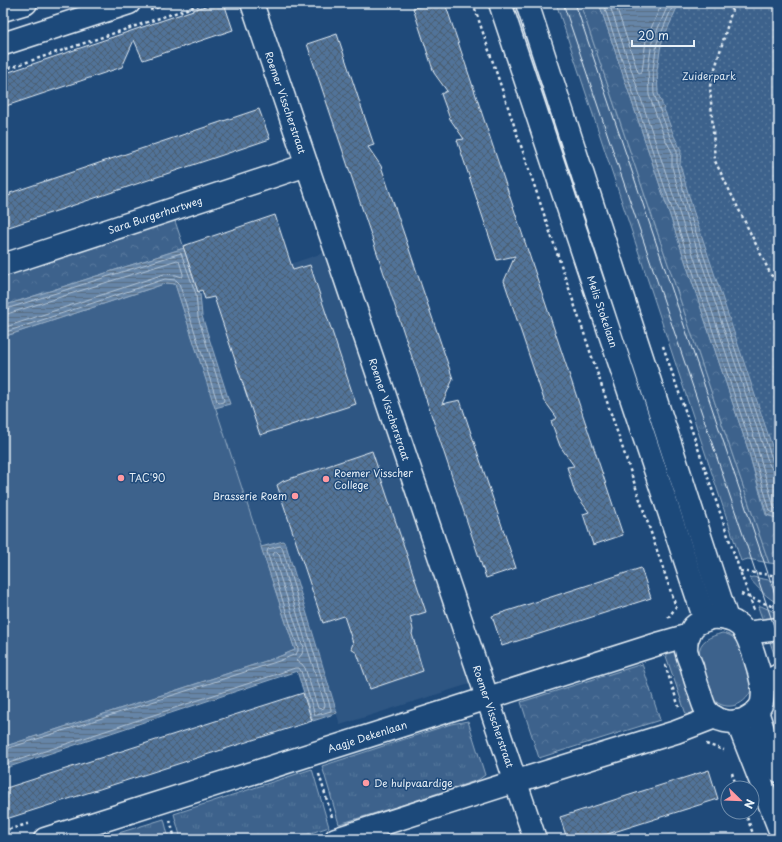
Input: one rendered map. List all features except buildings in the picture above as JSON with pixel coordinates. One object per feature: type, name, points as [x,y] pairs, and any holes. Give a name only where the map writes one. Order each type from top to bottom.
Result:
[{"type":"street","points":[[3,10],[26,3]]},
{"type":"street","points":[[3,44],[128,3]]},
{"type":"street","name":"Roemer Visscherstraat","points":[[252,3],[536,839]]},
{"type":"street","name":"Melis Stokelaan","points":[[500,3],[705,620]]},
{"type":"street","points":[[527,3],[727,619]]},
{"type":"street","name":"Sara Burgerhartweg","points":[[3,265],[307,165]]},
{"type":"street","points":[[714,618],[727,619],[734,621],[745,633],[756,660],[771,680],[763,695],[762,703],[757,711],[742,720],[729,722],[718,719],[704,707],[686,650],[689,635],[695,626],[705,620],[714,618]]},
{"type":"street","points":[[745,633],[779,629]]},
{"type":"street","name":"Aagje Dekenlaan","points":[[46,839],[661,642],[689,635]]},
{"type":"street","points":[[757,711],[779,771]]},
{"type":"street","points":[[337,839],[516,781],[676,732],[715,717]]},
{"type":"street","points":[[737,721],[779,828]]},
{"type":"path","points":[[3,70],[205,3]]},
{"type":"path","points":[[473,3],[676,607]]},
{"type":"path","points":[[734,3],[710,86],[715,161],[771,275],[779,282]]},
{"type":"path","points":[[740,571],[779,576]]},
{"type":"path","points":[[750,598],[779,609]]},
{"type":"path","points":[[313,754],[337,839]]},
{"type":"path","points":[[748,820],[754,839]]},
{"type":"shaded area","name":"Roemer Visscher College","points":[[335,249],[482,680],[340,725],[286,545],[283,541],[261,547],[215,408],[230,404],[202,316],[200,294]]},
{"type":"green space","points":[[505,3],[517,3],[670,458],[697,572]]},
{"type":"green space","points":[[556,3],[580,3],[769,563],[748,559],[741,561]]},
{"type":"green space","points":[[580,3],[599,3],[747,446],[766,515],[776,518],[779,517],[779,564],[769,563]]},
{"type":"green space","name":"Zuiderpark","points":[[610,3],[779,3],[779,505]]},
{"type":"green space","points":[[174,218],[184,248],[3,306],[3,276]]},
{"type":"green space","name":"TAC'90","points":[[167,283],[175,284],[295,650],[278,657],[3,747],[3,337]]},
{"type":"green space","points":[[753,577],[779,582],[779,604],[767,596],[749,578]]},
{"type":"green space","points":[[759,606],[779,614],[779,622],[763,621],[758,607]]},
{"type":"green space","points":[[722,633],[731,636],[738,643],[752,687],[746,698],[736,705],[730,706],[724,706],[713,699],[699,655],[699,650],[706,640]]},
{"type":"green space","points":[[779,635],[779,669],[768,636]]},
{"type":"green space","points":[[674,647],[698,711],[688,720],[664,649]]},
{"type":"green space","points":[[642,664],[660,720],[539,758],[521,702]]},
{"type":"green space","points":[[468,721],[485,775],[478,780],[339,824],[322,766],[451,724]]},
{"type":"green space","points":[[312,769],[329,827],[293,839],[181,839],[174,814]]},
{"type":"green space","points":[[164,819],[169,839],[99,839]]},
{"type":"water","points":[[599,3],[679,3],[661,44],[657,70],[658,93],[674,136],[681,150],[680,165],[693,210],[779,467],[779,517],[776,518],[767,515],[747,446]]},
{"type":"water","points":[[184,248],[200,294],[202,316],[230,404],[215,408],[175,284],[167,283],[3,337],[3,306]]},
{"type":"water","points":[[283,541],[286,545],[337,713],[313,721],[297,671],[3,769],[3,747],[278,657],[295,650],[261,547]]},
{"type":"tram line","points":[[563,3],[779,641]]},
{"type":"tram line","points":[[575,3],[779,606]]},
{"type":"place","name":"TAC'90","points":[[121,478]]},
{"type":"place","name":"Roemer Visscher College","points":[[326,479]]},
{"type":"place","name":"Brasserie Roem","points":[[295,496]]},
{"type":"place","name":"De hulpvaardige","points":[[366,783]]}]
